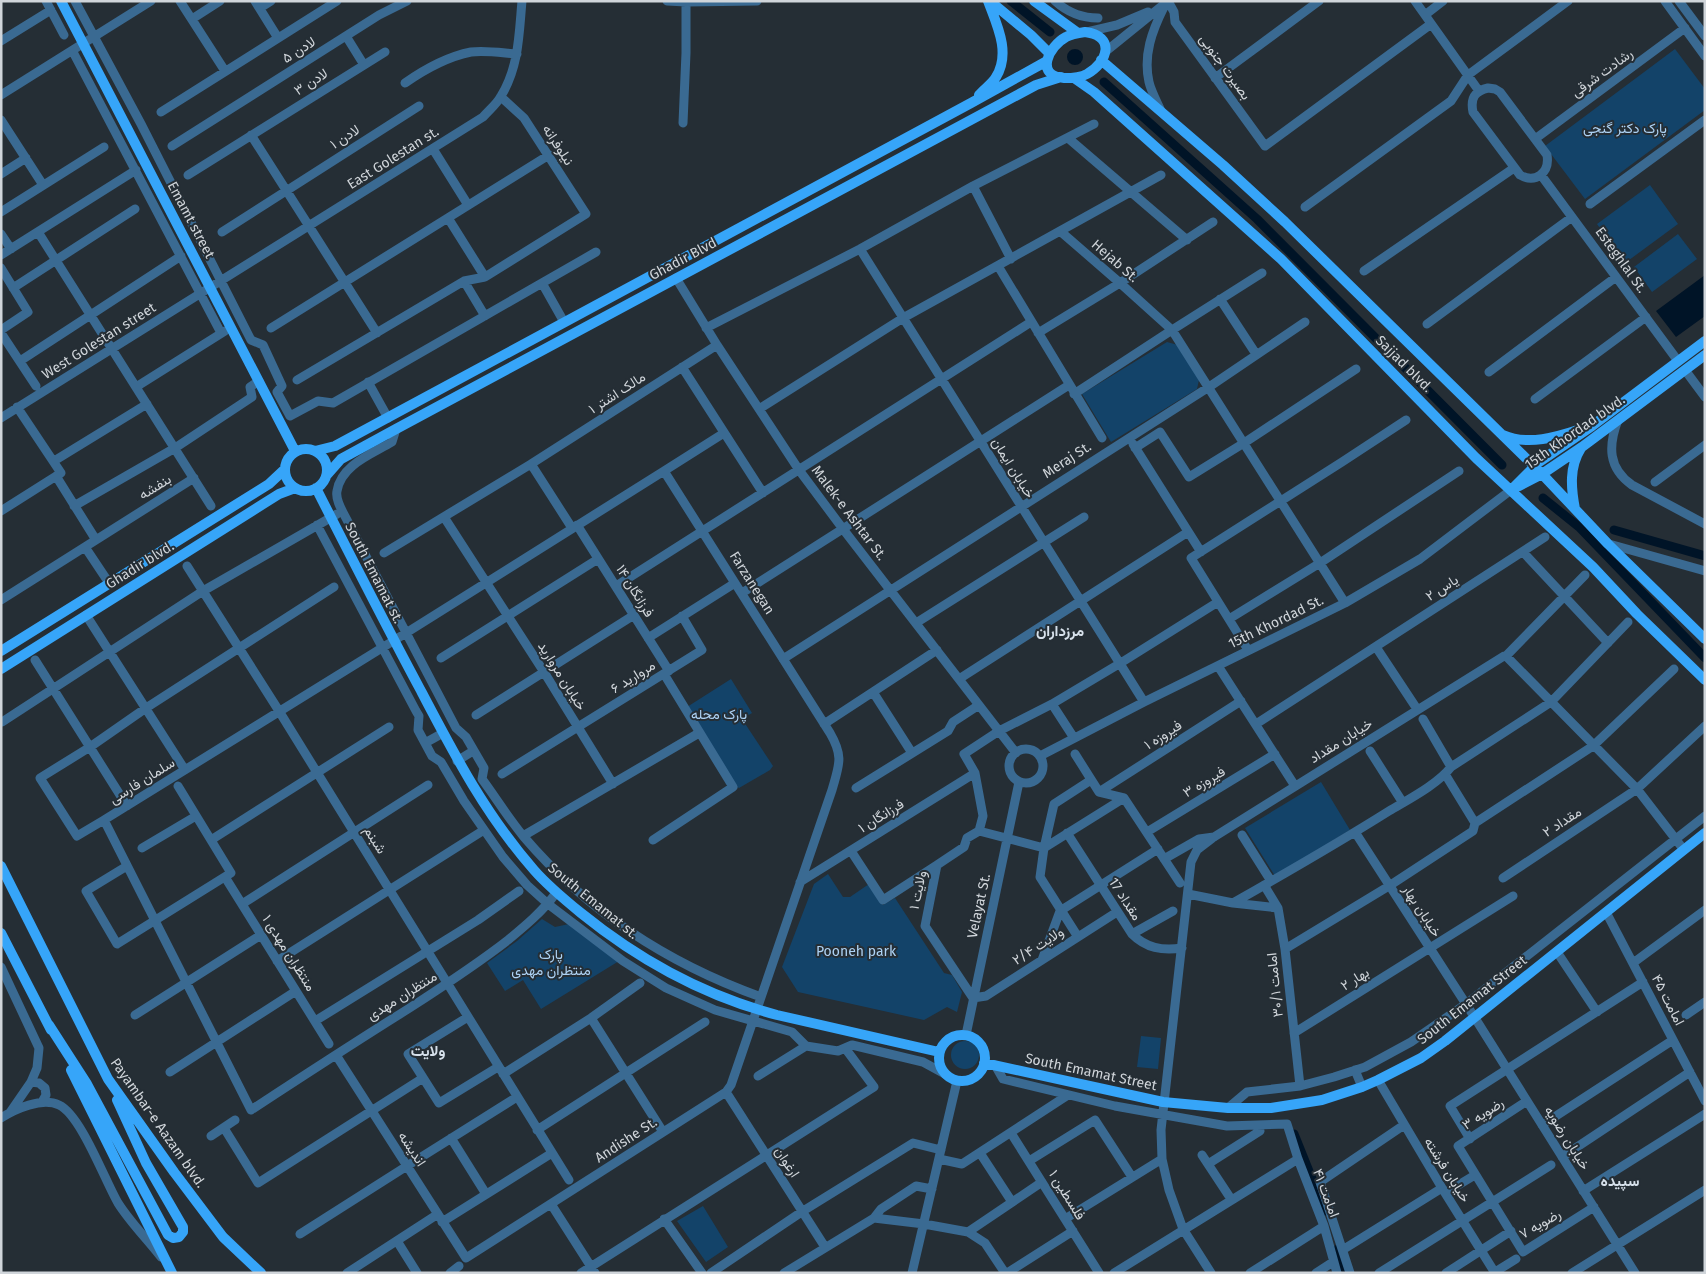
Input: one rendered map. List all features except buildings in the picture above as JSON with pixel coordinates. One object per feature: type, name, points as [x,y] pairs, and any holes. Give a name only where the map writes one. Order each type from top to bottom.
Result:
[{"type":"main road","name":"Emamt street","points":[[61,1],[295,451]]},
{"type":"main road","points":[[989,1],[1031,35],[1048,57]]},
{"type":"main road","points":[[971,103],[996,78],[1003,58],[999,30],[989,1]]},
{"type":"main road","points":[[1034,1],[1081,33]]},
{"type":"main road","points":[[1081,33],[1099,36],[1104,42],[1103,56],[1095,68],[1085,75],[1074,78],[1061,78],[1053,75],[1048,69],[1048,57],[1058,43],[1067,36],[1081,33]]},
{"type":"main road","name":"Sajjad blvd.","points":[[1103,56],[1349,283],[1705,639]]},
{"type":"main road","name":"Ghadir Blvd","points":[[315,451],[334,446],[388,418],[971,103],[1048,57]]},
{"type":"main road","name":"Ghadir Blvd","points":[[326,476],[341,459],[396,429],[1036,85],[1061,78]]},
{"type":"main road","name":"Sajjad blvd.","points":[[1074,78],[1094,92],[1281,259],[1476,458],[1593,568],[1705,680]]},
{"type":"main road","points":[[668,266],[676,278]]},
{"type":"main road","name":"15th Khordad blvd.","points":[[1511,490],[1533,467],[1592,426],[1705,341]]},
{"type":"main road","name":"15th Khordad blvd.","points":[[1511,490],[1542,474],[1582,447],[1705,355]]},
{"type":"main road","points":[[1498,433],[1515,439],[1538,439],[1560,436],[1592,426]]},
{"type":"main road","points":[[1575,510],[1572,470],[1582,447]]},
{"type":"main road","points":[[306,449],[315,451],[324,460],[326,476],[324,481],[316,488],[305,491],[295,488],[287,480],[285,469],[288,459],[295,451],[306,449]]},
{"type":"main road","name":"Ghadir blvd.","points":[[1,651],[269,484],[285,469]]},
{"type":"main road","name":"Ghadir blvd.","points":[[1,669],[279,494],[295,488]]},
{"type":"main road","name":"South Emamat st.","points":[[316,488],[457,761],[493,818],[547,884],[598,927],[634,953],[706,990],[757,1010],[939,1052]]},
{"type":"main road","name":"South Emamat Street","points":[[990,1064],[1163,1102],[1228,1108],[1271,1108],[1322,1100],[1362,1087],[1421,1058],[1475,1018],[1705,833]]},
{"type":"main road","name":"Payambar-e Aazam blvd.","points":[[1,866],[108,1080],[174,1172],[224,1237],[261,1273]]},
{"type":"main road","points":[[1,933],[49,1025],[171,1271]]},
{"type":"main road","points":[[49,1025],[87,1084],[168,1235],[173,1238],[179,1237],[183,1232],[183,1227],[146,1163],[108,1080]]},
{"type":"main road","points":[[966,1035],[973,1037],[983,1048],[990,1064],[976,1076],[964,1081],[945,1074],[939,1063],[939,1052],[944,1042],[950,1037],[966,1035]]},
{"type":"street","points":[[46,1],[64,35]]},
{"type":"street","points":[[75,1],[149,139],[251,340],[263,345],[282,386],[277,392],[290,416],[318,401],[333,403],[596,252]]},
{"type":"street","points":[[1,95],[73,52],[151,1]]},
{"type":"street","points":[[180,1],[225,71]]},
{"type":"street","points":[[192,19],[220,1]]},
{"type":"street","points":[[271,1],[258,5],[278,38]]},
{"type":"street","points":[[161,112],[337,1]]},
{"type":"street","name":"لادن ۵","points":[[172,146],[379,15],[407,1]]},
{"type":"street","name":"East Golestan st.","points":[[211,288],[483,117],[501,97],[514,70],[522,1]]},
{"type":"street","points":[[667,1],[757,1]]},
{"type":"street","points":[[1055,1],[1069,11],[1088,18],[1098,18]]},
{"type":"street","points":[[1215,78],[1318,1]]},
{"type":"street","points":[[1415,1],[1479,91]]},
{"type":"street","points":[[1425,15],[1444,1]]},
{"type":"street","points":[[1305,207],[1451,101],[1468,75],[1568,1]]},
{"type":"street","points":[[1665,1],[1705,56]]},
{"type":"street","points":[[1679,1],[1705,36]]},
{"type":"street","points":[[683,123],[686,2]]},
{"type":"street","points":[[1081,33],[1117,25],[1138,17],[1167,2]]},
{"type":"street","points":[[1103,56],[1167,2]]},
{"type":"street","points":[[1161,111],[1149,83],[1147,60],[1149,42],[1155,24],[1167,2]]},
{"type":"street","name":"بصیرت جنوبی","points":[[1167,2],[1174,12],[1175,22],[1265,146],[1431,24]]},
{"type":"street","points":[[3,40],[51,10]]},
{"type":"street","name":"رشادت شرقی","points":[[1535,139],[1685,28]]},
{"type":"street","points":[[346,36],[364,64]]},
{"type":"street","points":[[73,52],[221,333]]},
{"type":"street","name":"لادن ۳","points":[[188,175],[385,52]]},
{"type":"street","points":[[405,83],[425,69],[445,60],[472,52],[517,54]]},
{"type":"street","points":[[1488,88],[1500,92],[1535,139],[1547,155],[1547,168],[1541,175],[1532,179],[1525,178],[1514,168],[1473,112],[1473,99],[1479,91],[1488,88]]},
{"type":"street","name":"نیلوفرانه","points":[[485,278],[586,214],[524,118],[501,97]]},
{"type":"street","name":"لادن ۱","points":[[222,232],[419,106]]},
{"type":"street","points":[[1,120],[43,184]]},
{"type":"street","points":[[1590,204],[1704,123]]},
{"type":"street","points":[[706,328],[860,249],[972,186],[1094,124]]},
{"type":"street","points":[[251,135],[377,333]]},
{"type":"street","points":[[1068,138],[1186,240]]},
{"type":"street","points":[[1,212],[104,147]]},
{"type":"street","points":[[433,149],[468,205]]},
{"type":"street","points":[[271,328],[549,155]]},
{"type":"street","points":[[1,174],[26,158]]},
{"type":"street","points":[[1364,271],[1514,168]]},
{"type":"street","points":[[1,255],[136,170]]},
{"type":"street","points":[[759,409],[903,318],[1161,175]]},
{"type":"street","name":"Esteghlal St.","points":[[1541,175],[1678,361]]},
{"type":"street","points":[[972,186],[1011,258]]},
{"type":"street","points":[[13,288],[135,209]]},
{"type":"street","points":[[297,380],[464,281],[485,278],[448,218]]},
{"type":"street","points":[[1427,324],[1572,218]]},
{"type":"street","points":[[1038,333],[1120,283],[1213,222]]},
{"type":"street","name":"بنفشه","points":[[1,600],[194,478],[38,232]]},
{"type":"street","name":"Hejab St.","points":[[1060,232],[1172,330],[1345,603]]},
{"type":"street","points":[[1,234],[10,249]]},
{"type":"street","name":"خیابان ایمان","points":[[860,249],[1144,702]]},
{"type":"street","points":[[20,361],[181,256]]},
{"type":"street","points":[[998,266],[1102,438]]},
{"type":"street","points":[[1,268],[28,312],[2,335],[36,386]]},
{"type":"street","points":[[742,594],[981,442],[1172,330],[1262,273]]},
{"type":"street","points":[[1489,372],[1616,277]]},
{"type":"street","name":"Malek-e Ashtar St.","points":[[676,278],[706,328],[799,470],[1016,753]]},
{"type":"street","points":[[464,281],[485,316]]},
{"type":"street","points":[[542,283],[564,322]]},
{"type":"street","name":"West Golestan street","points":[[1,418],[211,288]]},
{"type":"street","points":[[1220,300],[1256,354]]},
{"type":"street","points":[[1535,399],[1646,317]]},
{"type":"street","points":[[616,586],[1032,322]]},
{"type":"street","name":"Meraj St.","points":[[783,659],[1209,387],[1305,322]]},
{"type":"street","points":[[136,386],[231,326]]},
{"type":"street","points":[[241,346],[251,340]]},
{"type":"street","name":"مالک اشتر ۱","points":[[384,553],[531,464],[717,345]]},
{"type":"street","points":[[682,367],[763,494]]},
{"type":"street","points":[[1135,448],[1160,432],[1189,476],[1244,443],[1356,369]]},
{"type":"street","points":[[1685,370],[1705,397]]},
{"type":"street","points":[[74,506],[175,448],[252,397],[250,387],[259,381]]},
{"type":"street","points":[[368,382],[388,418]]},
{"type":"street","points":[[54,462],[147,404]]},
{"type":"street","points":[[18,407],[54,462],[74,506],[96,540]]},
{"type":"street","points":[[1248,650],[1191,558],[1406,420]]},
{"type":"street","points":[[1618,420],[1612,437],[1612,456],[1617,472],[1632,486],[1705,524]]},
{"type":"street","points":[[396,429],[392,442],[348,469],[337,491],[338,499],[342,511],[456,728],[466,737],[484,768],[482,779],[523,836],[559,875],[607,916],[650,945],[686,965],[732,987],[761,997]]},
{"type":"street","points":[[394,641],[724,433]]},
{"type":"street","points":[[1129,437],[1201,552]]},
{"type":"street","points":[[1656,482],[1705,445]]},
{"type":"street","name":"فرزانگان ۱۴","points":[[531,464],[616,586],[648,638],[699,733],[733,787],[653,840]]},
{"type":"street","name":"Farzanegan","points":[[664,470],[839,750],[839,766],[757,1010]]},
{"type":"street","points":[[1229,618],[1320,563],[1459,471]]},
{"type":"street","points":[[1,511],[58,474]]},
{"type":"street","points":[[194,478],[211,506]]},
{"type":"street","name":"15th Khordad St.","points":[[1040,756],[1144,702],[1345,603],[1420,558],[1511,490]]},
{"type":"street","points":[[2,722],[203,591],[342,511]]},
{"type":"street","name":"خیابان مروارید","points":[[444,517],[579,727],[613,784]]},
{"type":"street","points":[[916,623],[1084,517]]},
{"type":"street","points":[[317,525],[419,716],[418,730],[432,756],[441,762],[464,801],[504,858],[527,885],[548,904],[617,956],[666,988],[714,1010],[792,1032],[806,1046],[838,1051],[852,1045],[923,1062],[945,1074]]},
{"type":"street","points":[[959,679],[1188,532]]},
{"type":"street","name":"یاس ۲","points":[[1256,724],[1545,537]]},
{"type":"street","points":[[1608,544],[1705,571]]},
{"type":"street","points":[[85,547],[110,583]]},
{"type":"street","points":[[1523,552],[1608,643]]},
{"type":"street","points":[[441,658],[598,559]]},
{"type":"street","name":"شبنم","points":[[187,566],[279,711],[569,1180]]},
{"type":"street","name":"خیابان مقداد","points":[[1211,1273],[1184,1229],[1168,1190],[1162,1159],[1163,1102],[1191,862],[1197,850],[1214,837],[1417,709],[1501,657],[1506,656],[1585,575]]},
{"type":"street","points":[[648,638],[735,582]]},
{"type":"street","points":[[104,820],[77,836],[40,778],[334,587]]},
{"type":"street","points":[[937,865],[964,847],[967,838],[979,831],[983,816],[975,773],[964,754],[999,731],[1052,704],[1119,664],[1218,602]]},
{"type":"street","points":[[86,615],[186,770]]},
{"type":"street","points":[[476,715],[634,615]]},
{"type":"street","name":"مروارید ۶","points":[[502,774],[702,650],[682,616]]},
{"type":"street","points":[[1233,903],[1402,803],[1445,774],[1451,767],[1551,702],[1628,622]]},
{"type":"street","name":"سلمان فارسی","points":[[251,1110],[104,820],[394,641]]},
{"type":"street","points":[[1376,647],[1417,709]]},
{"type":"street","points":[[824,724],[937,650]]},
{"type":"street","points":[[1506,656],[1637,789],[1684,850]]},
{"type":"street","points":[[35,660],[127,806]]},
{"type":"street","points":[[1218,666],[1295,786]]},
{"type":"street","points":[[1285,949],[1389,886],[1593,746],[1674,669]]},
{"type":"street","points":[[873,692],[912,753]]},
{"type":"street","name":"فیروزه ۱","points":[[1099,792],[1241,701]]},
{"type":"street","points":[[1052,704],[1074,738]]},
{"type":"street","points":[[856,788],[948,731],[954,722],[979,705]]},
{"type":"street","points":[[1423,719],[1451,767]]},
{"type":"street","name":"مقداد ۲","points":[[1503,878],[1637,789],[1705,726]]},
{"type":"street","points":[[211,840],[390,728]]},
{"type":"street","points":[[425,743],[443,733]]},
{"type":"street","points":[[523,836],[699,733]]},
{"type":"street","points":[[1025,749],[1031,750],[1040,756],[1043,767],[1040,777],[1030,783],[1019,782],[1012,776],[1009,767],[1011,758],[1016,753],[1025,749]]},
{"type":"street","points":[[1370,751],[1402,803]]},
{"type":"street","points":[[457,761],[473,752]]},
{"type":"street","points":[[1075,754],[1099,792],[1124,798],[1180,883]]},
{"type":"street","name":"فیروزه ۳","points":[[1147,832],[1275,754]]},
{"type":"street","name":"فرزانگان ۱","points":[[800,882],[975,773]]},
{"type":"street","points":[[1445,774],[1474,827]]},
{"type":"street","points":[[1078,937],[1040,877],[1044,848],[1054,804],[1091,780]]},
{"type":"street","name":"Velayat St.","points":[[966,1035],[1019,782]]},
{"type":"street","points":[[242,904],[428,785]]},
{"type":"street","name":"منتظران مهدی ۱","points":[[178,786],[211,840],[242,904],[329,1044]]},
{"type":"street","points":[[979,831],[1044,848],[1124,798]]},
{"type":"street","points":[[142,848],[196,816]]},
{"type":"street","points":[[1228,1108],[1247,1092],[1300,1086],[1365,1067],[1411,1042],[1466,1004],[1705,816]]},
{"type":"street","points":[[277,961],[484,830]]},
{"type":"street","name":"خیابان بهار","points":[[1355,832],[1475,1018]]},
{"type":"street","name":"مقداد 17","points":[[1067,833],[1132,934],[1140,942],[1155,949],[1170,950],[1182,948]]},
{"type":"street","name":"امامت ۳۰/۱","points":[[1242,835],[1278,908],[1285,949],[1300,1086]]},
{"type":"street","points":[[1164,860],[1199,839],[1214,837]]},
{"type":"street","points":[[1042,960],[1060,911],[1158,849]]},
{"type":"street","name":"ولایت ۱","points":[[851,851],[883,900],[937,865]]},
{"type":"street","name":"ولایت ۱","points":[[937,865],[925,926],[973,998]]},
{"type":"street","points":[[127,866],[86,891],[116,944],[228,875]]},
{"type":"street","points":[[547,884],[559,875]]},
{"type":"street","points":[[315,1021],[478,920],[519,891]]},
{"type":"street","name":"منتظران مهدی","points":[[251,1110],[448,984],[517,932],[548,904],[556,892]]},
{"type":"street","points":[[1188,894],[1233,903],[1278,908]]},
{"type":"street","name":"بهار ۲","points":[[1294,1033],[1514,896]]},
{"type":"street","points":[[1633,964],[1705,910]]},
{"type":"street","points":[[1132,934],[1173,911]]},
{"type":"street","name":"ولایت ۲/۴","points":[[973,998],[986,996],[1117,912]]},
{"type":"street","name":"امامت ۴۵","points":[[1606,912],[1705,1101]]},
{"type":"street","points":[[135,1015],[261,935]]},
{"type":"street","points":[[1557,952],[1597,1012]]},
{"type":"street","points":[[1530,953],[1540,966]]},
{"type":"street","points":[[1,967],[39,1048],[37,1068],[31,1082],[11,1112]]},
{"type":"street","points":[[1470,1139],[1450,1106],[1643,982]]},
{"type":"street","points":[[468,1017],[408,1054],[440,1103],[500,1071],[591,1018],[640,983]]},
{"type":"street","points":[[170,1072],[296,991]]},
{"type":"street","points":[[1686,1015],[1705,1002]]},
{"type":"street","points":[[726,1092],[731,1085],[757,1010]]},
{"type":"street","points":[[591,1018],[663,1132]]},
{"type":"street","name":"خیابان رضویه","points":[[1475,1018],[1635,1273]]},
{"type":"street","points":[[537,1130],[705,1022]]},
{"type":"street","points":[[1542,1125],[1673,1040]]},
{"type":"street","points":[[758,1076],[806,1046]]},
{"type":"street","points":[[581,1273],[593,1270],[664,1219],[874,1087],[845,1048]]},
{"type":"street","name":"اندیشه","points":[[336,1054],[440,1218]]},
{"type":"street","points":[[990,1064],[1003,1079],[1068,1095],[1162,1115],[1226,1126],[1257,1126],[1260,1131],[1208,1164]]},
{"type":"street","points":[[1355,1070],[1362,1087]]},
{"type":"street","points":[[1562,1157],[1690,1072]]},
{"type":"street","points":[[224,1128],[258,1183],[423,1078]]},
{"type":"street","points":[[912,1273],[957,1080]]},
{"type":"street","name":"خیابان فرشته","points":[[1378,1080],[1443,1191],[1495,1272]]},
{"type":"street","points":[[31,1082],[39,1083],[44,1088],[46,1095],[42,1102]]},
{"type":"street","name":"Andishe St.","points":[[440,1218],[466,1258],[726,1092]]},
{"type":"street","name":"ارغوان","points":[[726,1092],[825,1247]]},
{"type":"street","points":[[711,1273],[803,1211],[913,1143],[962,1164],[1068,1095]]},
{"type":"street","points":[[300,1234],[517,1097]]},
{"type":"street","name":"رضویه ۳","points":[[1492,1202],[1458,1146],[1527,1101]]},
{"type":"street","points":[[1,1118],[11,1112],[42,1102],[59,1105],[77,1121],[119,1204],[171,1271]]},
{"type":"street","points":[[1583,1191],[1705,1114]]},
{"type":"street","points":[[211,1136],[235,1120]]},
{"type":"street","points":[[1029,1161],[1095,1120],[1132,1177]]},
{"type":"street","name":"امامت ۴۱","points":[[1257,1126],[1287,1124],[1298,1159],[1324,1226],[1337,1273]]},
{"type":"street","points":[[1350,1273],[1344,1249],[1320,1182],[1404,1126]]},
{"type":"street","name":"فلسطین ۱","points":[[1011,1132],[1099,1273]]},
{"type":"street","points":[[451,1138],[486,1194]]},
{"type":"street","points":[[347,1273],[397,1241],[486,1194],[552,1153]]},
{"type":"street","points":[[980,1153],[1012,1202]]},
{"type":"street","points":[[1202,1155],[1231,1199]]},
{"type":"street","points":[[1065,1219],[1162,1159]]},
{"type":"street","points":[[1114,1273],[1298,1159]]},
{"type":"street","points":[[1379,1273],[1462,1219],[1551,1165]]},
{"type":"street","points":[[1344,1249],[1443,1191],[1475,1175]]},
{"type":"street","points":[[968,1232],[1042,1182]]},
{"type":"street","points":[[784,1273],[874,1218],[881,1209],[916,1186],[932,1189]]},
{"type":"street","points":[[1572,1273],[1705,1190]]},
{"type":"street","name":"رضویه ۷","points":[[1492,1202],[1523,1252],[1594,1208]]},
{"type":"street","points":[[551,1204],[593,1270]]},
{"type":"street","points":[[874,1218],[968,1232],[985,1242],[1006,1273],[1073,1231]]},
{"type":"street","points":[[664,1219],[702,1273]]},
{"type":"street","points":[[1250,1273],[1324,1226]]},
{"type":"street","points":[[1446,1273],[1511,1231]]},
{"type":"street","points":[[397,1241],[417,1273]]},
{"type":"street","points":[[1495,1272],[1516,1259]]},
{"type":"street","points":[[1316,1273],[1333,1262]]},
{"type":"street","points":[[450,1273],[460,1266]]},
{"type":"green space","name":"پارک دکتر گنجی","points":[[1675,49],[1705,89],[1705,110],[1585,199],[1545,146]]},
{"type":"green space","points":[[1650,185],[1678,224],[1625,263],[1597,224]]},
{"type":"green space","points":[[1678,234],[1697,259],[1652,292],[1634,267]]},
{"type":"green space","points":[[1167,342],[1178,345],[1199,380],[1197,389],[1111,442],[1082,394]]},
{"type":"green space","name":"پارک محله","points":[[731,679],[752,713],[742,719],[773,766],[770,770],[739,788],[687,707]]},
{"type":"green space","points":[[1321,782],[1350,830],[1275,876],[1245,828]]},
{"type":"green space","name":"Pooneh park","points":[[828,874],[843,897],[850,897],[869,884],[883,905],[895,898],[944,973],[952,975],[962,992],[957,1012],[947,1007],[924,1020],[798,992],[782,967],[814,884]]},
{"type":"green space","name":"پارک منتظران مهدی","points":[[542,919],[555,927],[569,924],[619,961],[541,1009],[523,980],[505,991],[487,963],[517,941]]},
{"type":"green space","points":[[1141,1036],[1161,1038],[1158,1069],[1137,1067]]},
{"type":"green space","points":[[965,1041],[975,1045],[979,1055],[975,1065],[965,1069],[955,1065],[951,1055],[955,1045]]},
{"type":"green space","points":[[703,1206],[728,1247],[706,1262],[677,1221]]},
{"type":"shaded area","points":[[1075,49],[1083,57],[1075,65],[1067,57]]},
{"type":"shaded area","points":[[1705,275],[1705,316],[1676,337],[1656,311]]},
{"type":"waterway","points":[[1011,1],[1050,32]]},
{"type":"waterway","points":[[1104,82],[1257,219],[1502,465]]},
{"type":"waterway","points":[[1543,498],[1579,527],[1705,658]]},
{"type":"waterway","points":[[1614,530],[1705,556]]},
{"type":"waterway","points":[[1294,1134],[1325,1211]]},
{"type":"waterway","points":[[1338,1249],[1345,1273]]},
{"type":"district","name":"مرزداران","points":[[1060,631]]},
{"type":"district","name":"ولایت","points":[[428,1051]]},
{"type":"district","name":"سپیده","points":[[1620,1181]]}]
